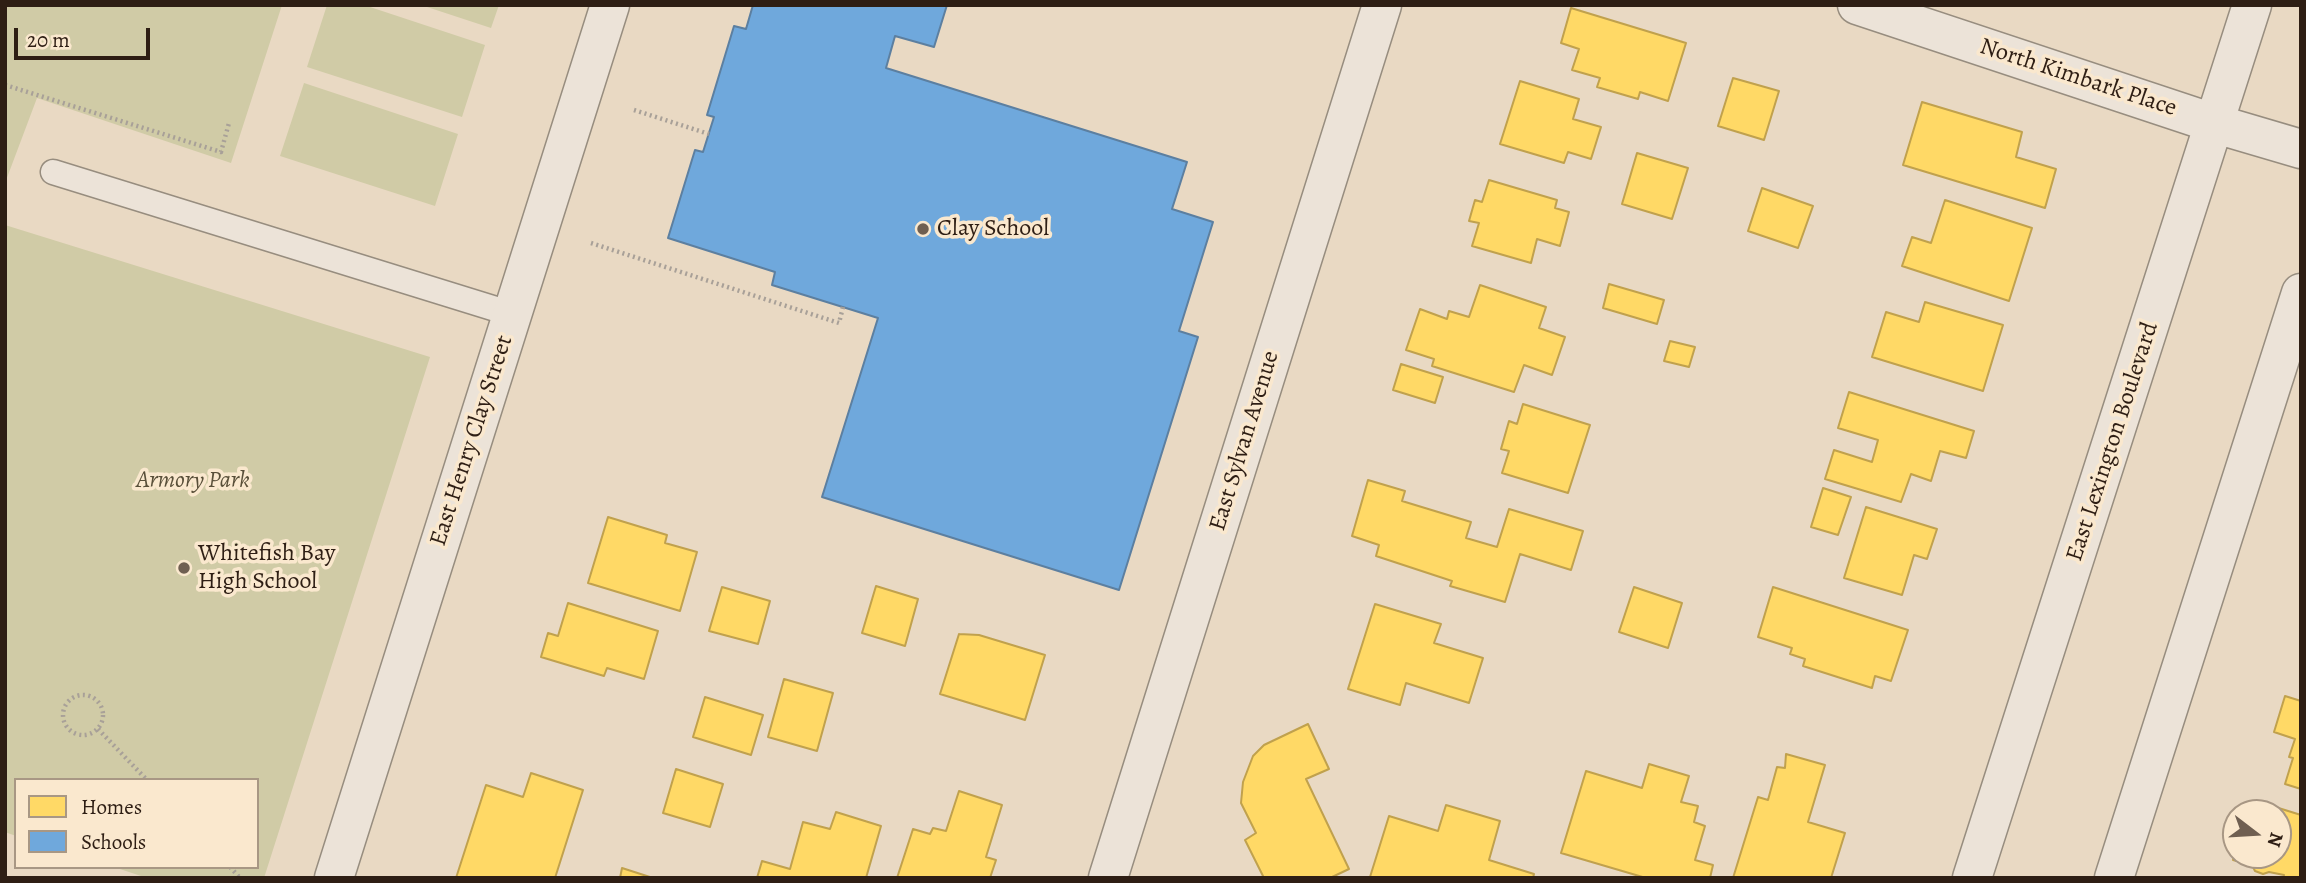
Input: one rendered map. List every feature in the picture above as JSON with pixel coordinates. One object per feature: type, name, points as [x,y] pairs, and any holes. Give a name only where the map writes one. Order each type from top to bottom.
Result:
[{"type":"street","name":"East Henry Clay Street","points":[[334,878],[610,5]]},
{"type":"street","name":"East Sylvan Avenue","points":[[1108,878],[1382,5]]},
{"type":"street","name":"North Kimbark Place","points":[[1857,5],[2216,124],[2301,149]]},
{"type":"street","name":"East Lexington Boulevard","points":[[1972,878],[2252,5]]},
{"type":"street","points":[[2114,878],[2301,293]]},
{"type":"lane","points":[[53,172],[512,314]]},
{"type":"path","points":[[5,85],[221,152],[229,124]]},
{"type":"path","points":[[634,110],[709,134]]},
{"type":"path","points":[[591,243],[839,323],[843,307]]},
{"type":"path","points":[[83,695],[96,698],[104,717],[98,729],[80,736],[69,730],[63,718],[63,711],[70,700],[83,695]]},
{"type":"path","points":[[98,729],[145,778]]},
{"type":"green space","points":[[5,5],[282,5],[231,163],[37,98],[5,183]]},
{"type":"green space","points":[[327,5],[364,5],[485,45],[462,117],[307,67]]},
{"type":"green space","points":[[421,5],[499,5],[491,28]]},
{"type":"green space","points":[[304,83],[458,134],[435,206],[280,156]]},
{"type":"green space","name":"Armory Park","points":[[5,225],[430,357],[264,878],[147,878],[120,869],[259,869],[259,778],[14,778],[14,835],[5,832]]},
{"type":"building: Homes","points":[[1571,8],[1686,43],[1668,101],[1640,92],[1638,99],[1597,87],[1600,78],[1572,70],[1579,49],[1561,43]]},
{"type":"building: Homes","points":[[1733,78],[1779,91],[1764,140],[1718,126]]},
{"type":"building: Homes","points":[[1520,81],[1579,99],[1573,119],[1601,127],[1591,159],[1568,152],[1564,163],[1500,144]]},
{"type":"building: Homes","points":[[1922,102],[2022,132],[2016,157],[2056,169],[2045,208],[1903,165]]},
{"type":"building: Homes","points":[[1637,153],[1688,168],[1672,219],[1622,204]]},
{"type":"building: Homes","points":[[1489,180],[1557,200],[1555,208],[1569,212],[1560,246],[1537,239],[1531,263],[1472,246],[1479,223],[1469,221],[1475,200],[1482,202]]},
{"type":"building: Homes","points":[[1762,188],[1813,206],[1798,248],[1748,231]]},
{"type":"building: Homes","points":[[1945,200],[2032,228],[2009,301],[1902,266],[1912,237],[1931,243]]},
{"type":"building: Homes","points":[[1609,284],[1664,300],[1657,324],[1603,308]]},
{"type":"building: Homes","points":[[1480,285],[1546,307],[1539,328],[1565,337],[1552,375],[1524,365],[1514,392],[1432,366],[1434,359],[1406,350],[1420,309],[1447,319],[1449,311],[1469,317]]},
{"type":"building: Homes","points":[[1925,302],[2003,325],[1983,391],[1872,357],[1886,312],[1919,322]]},
{"type":"building: Homes","points":[[1670,341],[1695,347],[1689,367],[1664,361]]},
{"type":"building: Homes","points":[[1401,364],[1443,377],[1435,403],[1393,390]]},
{"type":"building: Homes","points":[[1849,392],[1974,431],[1966,458],[1940,451],[1931,481],[1911,474],[1901,502],[1825,479],[1834,450],[1872,462],[1878,440],[1838,428]]},
{"type":"building: Homes","points":[[1523,404],[1590,425],[1568,493],[1502,473],[1509,451],[1501,449],[1509,421],[1517,424]]},
{"type":"building: Homes","points":[[1368,480],[1405,491],[1402,501],[1471,522],[1466,538],[1497,547],[1509,509],[1583,531],[1571,570],[1520,554],[1505,602],[1450,586],[1452,581],[1376,556],[1379,545],[1352,536]]},
{"type":"building: Homes","points":[[1823,488],[1851,497],[1838,535],[1811,527]]},
{"type":"building: Homes","points":[[1866,507],[1937,529],[1927,559],[1914,555],[1902,595],[1844,578]]},
{"type":"building: Homes","points":[[608,517],[667,535],[665,543],[697,552],[680,611],[588,583]]},
{"type":"building: Homes","points":[[876,586],[918,599],[905,646],[862,633]]},
{"type":"building: Homes","points":[[722,587],[770,601],[758,644],[709,631]]},
{"type":"building: Homes","points":[[1634,587],[1682,603],[1668,648],[1619,632]]},
{"type":"building: Homes","points":[[1773,587],[1908,630],[1891,681],[1875,676],[1872,688],[1803,666],[1805,659],[1790,654],[1792,648],[1758,637]]},
{"type":"building: Homes","points":[[568,603],[658,631],[644,679],[607,668],[604,676],[541,657],[548,633],[558,636]]},
{"type":"building: Homes","points":[[1375,604],[1441,624],[1434,643],[1483,658],[1469,703],[1406,683],[1400,705],[1348,689]]},
{"type":"building: Homes","points":[[959,634],[979,635],[1045,655],[1025,720],[940,694]]},
{"type":"building: Homes","points":[[784,679],[833,693],[817,751],[768,737]]},
{"type":"building: Homes","points":[[2285,696],[2301,701],[2301,789],[2285,784],[2293,758],[2289,757],[2295,739],[2274,732]]},
{"type":"building: Homes","points":[[705,697],[763,715],[751,755],[693,737]]},
{"type":"building: Homes","points":[[1308,724],[1329,769],[1306,779],[1349,869],[1330,878],[1264,878],[1245,840],[1256,833],[1241,803],[1243,782],[1253,756],[1264,745]]},
{"type":"building: Homes","points":[[1786,754],[1825,765],[1808,822],[1845,833],[1831,878],[1733,878],[1758,797],[1768,800],[1777,767],[1785,768]]},
{"type":"building: Homes","points":[[1649,764],[1689,776],[1681,802],[1698,806],[1694,822],[1705,826],[1695,860],[1713,865],[1710,878],[1646,878],[1561,853],[1586,771],[1642,788]]},
{"type":"building: Homes","points":[[676,769],[723,784],[710,827],[663,813]]},
{"type":"building: Homes","points":[[531,773],[583,790],[555,878],[456,878],[486,785],[523,797]]},
{"type":"building: Homes","points":[[959,791],[1002,805],[986,857],[996,860],[990,878],[897,878],[913,829],[930,834],[933,828],[946,831]]},
{"type":"building: Homes","points":[[1446,805],[1500,821],[1489,860],[1534,874],[1533,878],[1370,877],[1389,816],[1438,831]]},
{"type":"building: Homes","points":[[836,812],[881,826],[866,878],[757,878],[762,861],[790,869],[803,822],[830,829]]},
{"type":"building: Homes","points":[[2292,812],[2301,815],[2301,878],[2283,878],[2284,875],[2254,869],[2292,869]]},
{"type":"building: Homes","points":[[622,868],[653,878],[620,878]]},
{"type":"building: Schools","points":[[753,5],[947,5],[934,47],[895,36],[886,68],[1187,162],[1172,209],[1213,222],[1179,331],[1198,337],[1119,590],[822,497],[878,318],[772,285],[775,272],[668,238],[695,150],[703,152],[714,117],[707,115],[734,26],[746,29]]},
{"type":"place","name":"Clay School","points":[[923,229]]},
{"type":"place","name":"Whitefish Bay High School","points":[[184,568]]}]
